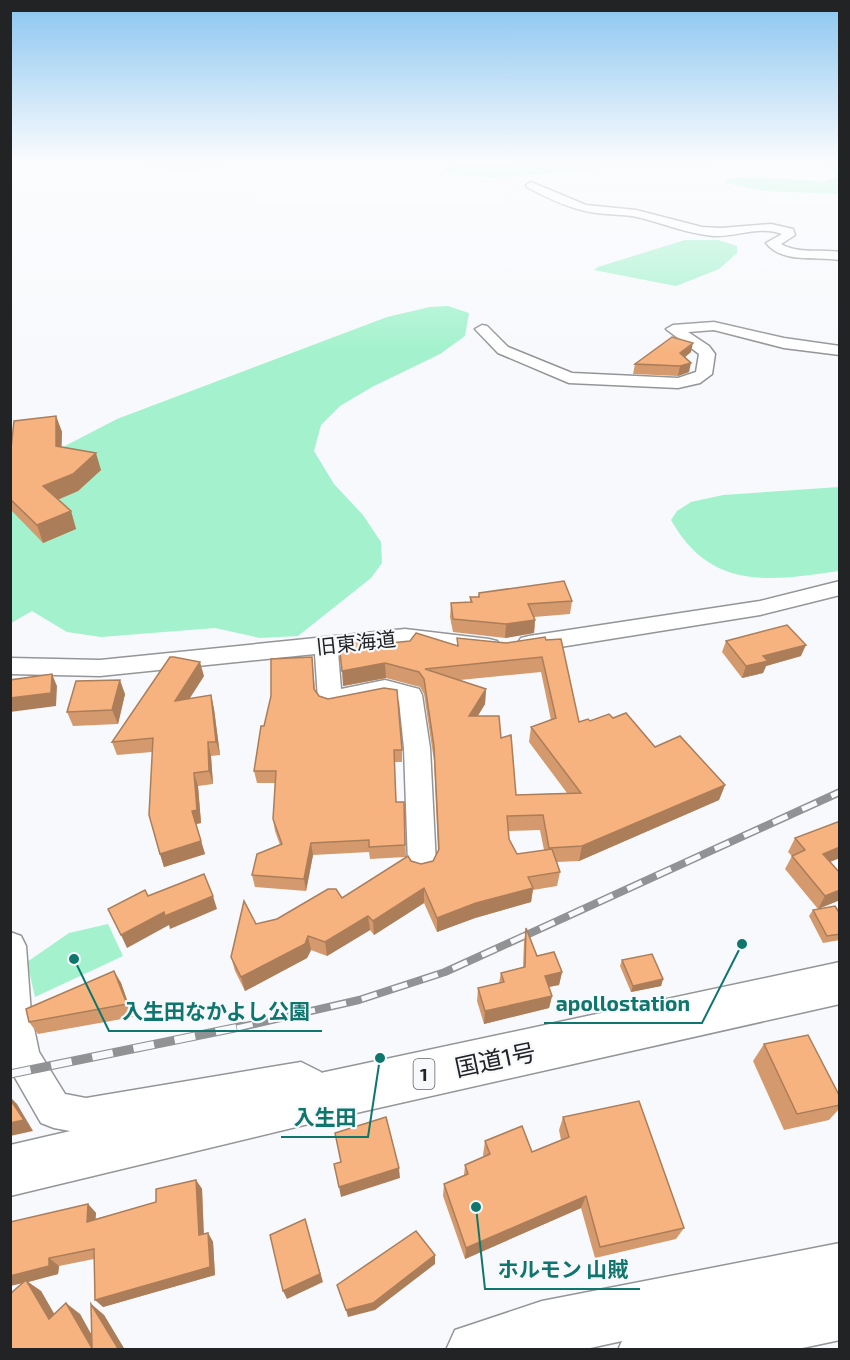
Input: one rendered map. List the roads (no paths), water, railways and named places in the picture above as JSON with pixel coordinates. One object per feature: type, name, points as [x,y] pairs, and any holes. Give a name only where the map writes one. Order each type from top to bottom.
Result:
[{"type":"highway","name":"国道1号","points":[[10,1171],[325,1096],[840,983]]},
{"type":"highway","points":[[475,1350],[542,1329],[840,1270]]},
{"type":"highway","points":[[647,1350],[840,1312]]},
{"type":"street","points":[[680,225],[700,231],[722,232],[769,228],[784,230],[789,232],[789,236],[779,238],[772,243],[778,249],[803,254],[822,252],[840,256]]},
{"type":"street","points":[[482,329],[503,350],[569,378],[678,383],[694,380],[704,374],[707,354],[704,349],[673,329],[697,326],[714,326],[784,343],[840,351]]},
{"type":"street","name":"旧東海道","points":[[10,666],[100,668],[405,637],[504,648],[760,608],[840,588]]},
{"type":"street","points":[[326,644],[330,700],[386,689],[410,695],[417,748],[422,864]]},
{"type":"street","points":[[10,946],[15,1014],[24,1058],[29,1071],[54,1110],[65,1114],[86,1116],[301,1079],[325,1096]]},
{"type":"railway","points":[[237,1028],[359,1000],[445,972],[840,792]]},
{"type":"railway","points":[[10,1074],[244,1026]]},
{"type":"place","name":"apollostation","points":[[742,944]]},
{"type":"place","name":"入生田なかよし公園","points":[[74,959]]},
{"type":"place","name":"入生田","points":[[380,1058]]},
{"type":"place","name":"ホルモン 山賊","points":[[476,1207]]}]
